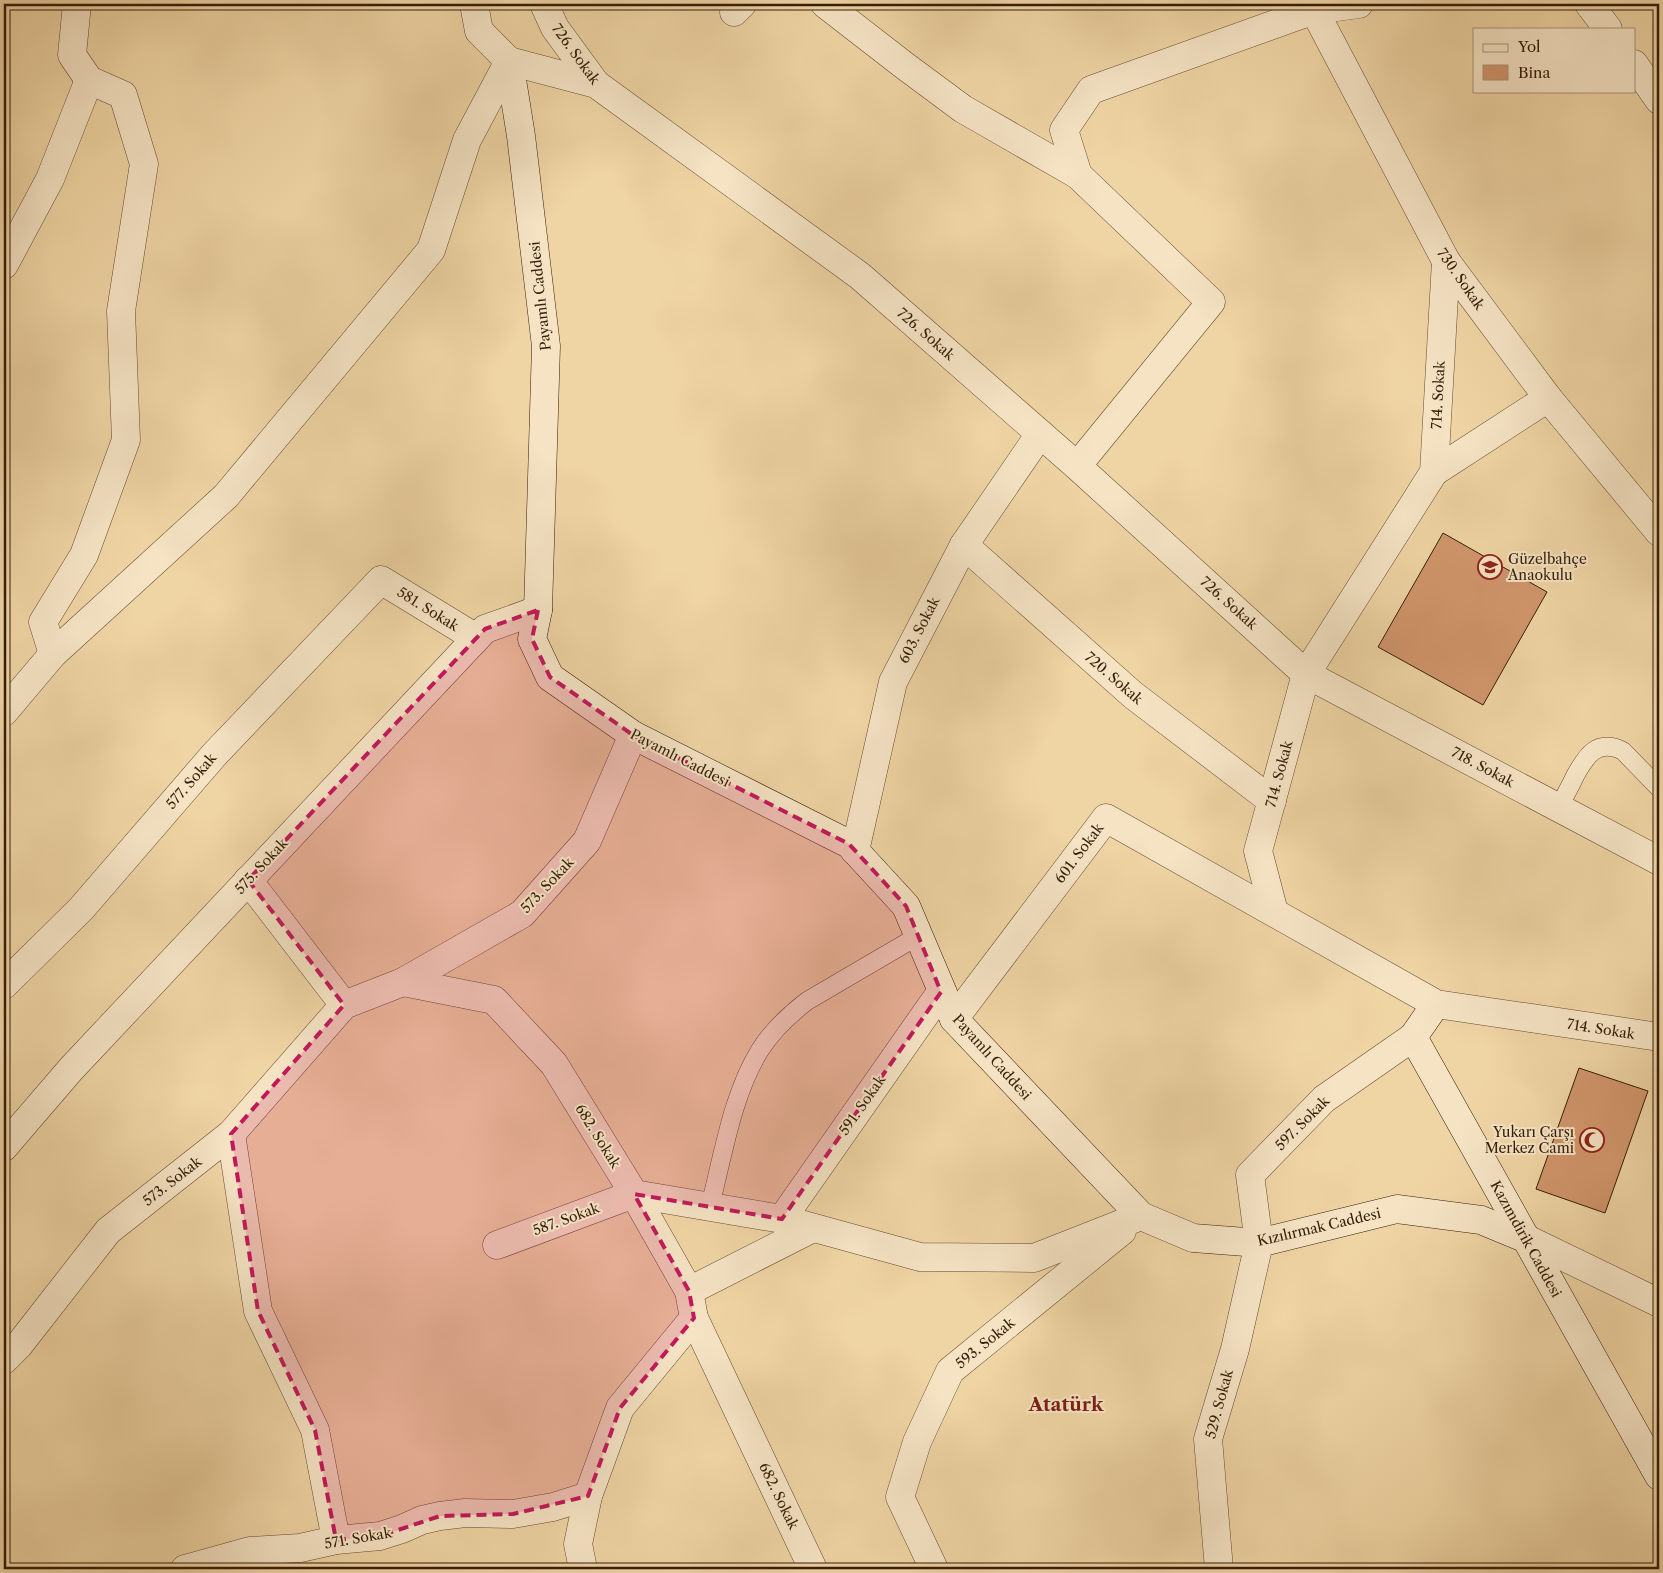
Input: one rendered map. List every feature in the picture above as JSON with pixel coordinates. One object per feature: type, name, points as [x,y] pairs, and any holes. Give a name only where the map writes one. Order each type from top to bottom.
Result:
[{"type":"street","points":[[53,654],[43,622],[84,555],[126,440],[121,311],[144,164],[123,95],[89,80],[72,55],[77,4]]},
{"type":"street","points":[[474,4],[479,31],[509,61],[596,84]]},
{"type":"street","name":"726. Sokak","points":[[544,4],[555,28],[596,84],[860,276],[1077,466],[1306,674]]},
{"type":"street","points":[[825,4],[963,109],[1078,175],[1211,302],[1077,466]]},
{"type":"street","points":[[1078,175],[1064,130],[1091,90],[1312,7],[1359,4]]},
{"type":"street","points":[[1589,4],[1607,28]]},
{"type":"street","name":"730. Sokak","points":[[1312,7],[1446,261],[1548,398],[1659,532]]},
{"type":"street","points":[[4,712],[53,654],[226,496],[431,250],[467,140],[509,61]]},
{"type":"street","name":"Payamlı Caddesi","points":[[509,61],[521,136],[546,346],[538,610],[532,639],[550,676],[633,735],[849,844],[906,906],[954,1019],[1141,1216]]},
{"type":"street","points":[[1644,72],[1659,100]]},
{"type":"street","points":[[4,265],[50,179],[89,80]]},
{"type":"street","name":"714. Sokak","points":[[1446,261],[1434,472],[1306,674],[1258,851],[1274,912],[1436,1004],[1659,1038]]},
{"type":"street","points":[[1434,472],[1548,398]]},
{"type":"street","name":"603. Sokak","points":[[855,851],[893,682],[964,545],[1040,434]]},
{"type":"street","name":"720. Sokak","points":[[964,545],[1133,696],[1272,801]]},
{"type":"street","name":"581. Sokak","points":[[381,580],[476,638]]},
{"type":"street","name":"577. Sokak","points":[[4,985],[81,909],[214,755],[381,580]]},
{"type":"street","name":"575. Sokak","points":[[4,1147],[71,1069],[476,638],[485,629],[538,610]]},
{"type":"street","name":"718. Sokak","points":[[1306,674],[1659,861]]},
{"type":"street","name":"573. Sokak","points":[[403,982],[522,914],[588,841],[633,735]]},
{"type":"street","name":"601. Sokak","points":[[954,1019],[1106,818],[1274,912]]},
{"type":"street","points":[[248,880],[344,1005],[403,982]]},
{"type":"street","name":"682. Sokak","points":[[403,982],[494,1000],[554,1064],[634,1194],[689,1291],[694,1318],[813,1569]]},
{"type":"street","name":"591. Sokak","points":[[782,1219],[941,992]]},
{"type":"street","points":[[1413,1037],[1436,1004]]},
{"type":"street","name":"573. Sokak","points":[[4,1360],[19,1345],[108,1232],[231,1134],[344,1005]]},
{"type":"street","name":"Kazımdirik Caddesi","points":[[1413,1037],[1659,1476]]},
{"type":"street","name":"597. Sokak","points":[[1259,1243],[1250,1175],[1324,1099],[1413,1037]]},
{"type":"street","points":[[231,1134],[258,1312],[315,1430],[336,1540]]},
{"type":"street","points":[[634,1194],[782,1219],[920,1258],[1034,1258],[1141,1216]]},
{"type":"street","name":"587. Sokak","points":[[497,1244],[634,1194]]},
{"type":"street","name":"Kızılırmak Caddesi","points":[[1141,1216],[1193,1238],[1259,1243],[1397,1209],[1482,1220],[1659,1303]]},
{"type":"street","name":"593. Sokak","points":[[934,1569],[900,1497],[917,1442],[950,1371],[1141,1216]]},
{"type":"street","points":[[689,1291],[813,1228]]},
{"type":"street","name":"529. Sokak","points":[[1220,1569],[1208,1439],[1235,1349],[1259,1243]]},
{"type":"street","points":[[583,1569],[578,1544],[588,1496],[620,1408],[694,1318]]},
{"type":"street","name":"571. Sokak","points":[[185,1569],[244,1560],[336,1540],[380,1536],[422,1520],[440,1516],[465,1513],[514,1514],[553,1507],[588,1496]]},
{"type":"lane","points":[[1559,808],[1585,758],[1592,751],[1600,747],[1608,746],[1623,751],[1659,788]]},
{"type":"lane","points":[[710,1206],[738,1098],[748,1073],[761,1049],[782,1023],[807,1001],[918,936]]},
{"type":"highlighted area","points":[[538,610],[532,639],[550,677],[633,735],[849,844],[906,906],[941,992],[782,1219],[634,1194],[689,1291],[694,1318],[620,1408],[588,1496],[513,1514],[440,1516],[380,1536],[336,1540],[315,1430],[258,1311],[231,1134],[344,1005],[248,880],[485,629]]},
{"type":"building","name":"Güzelbahçe Anaokulu","points":[[1443,533],[1547,592],[1483,705],[1378,647]]},
{"type":"building","name":"Yukarı Çarşı Merkez Cami","points":[[1579,1068],[1648,1091],[1605,1213],[1536,1189]]},
{"type":"place","name":"Güzelbahçe Anaokulu","points":[[1490,567]]},
{"type":"place","name":"Yukarı Çarşı Merkez Cami","points":[[1592,1140]]},
{"type":"district","name":"Atatürk","points":[[1066,1404]]}]
